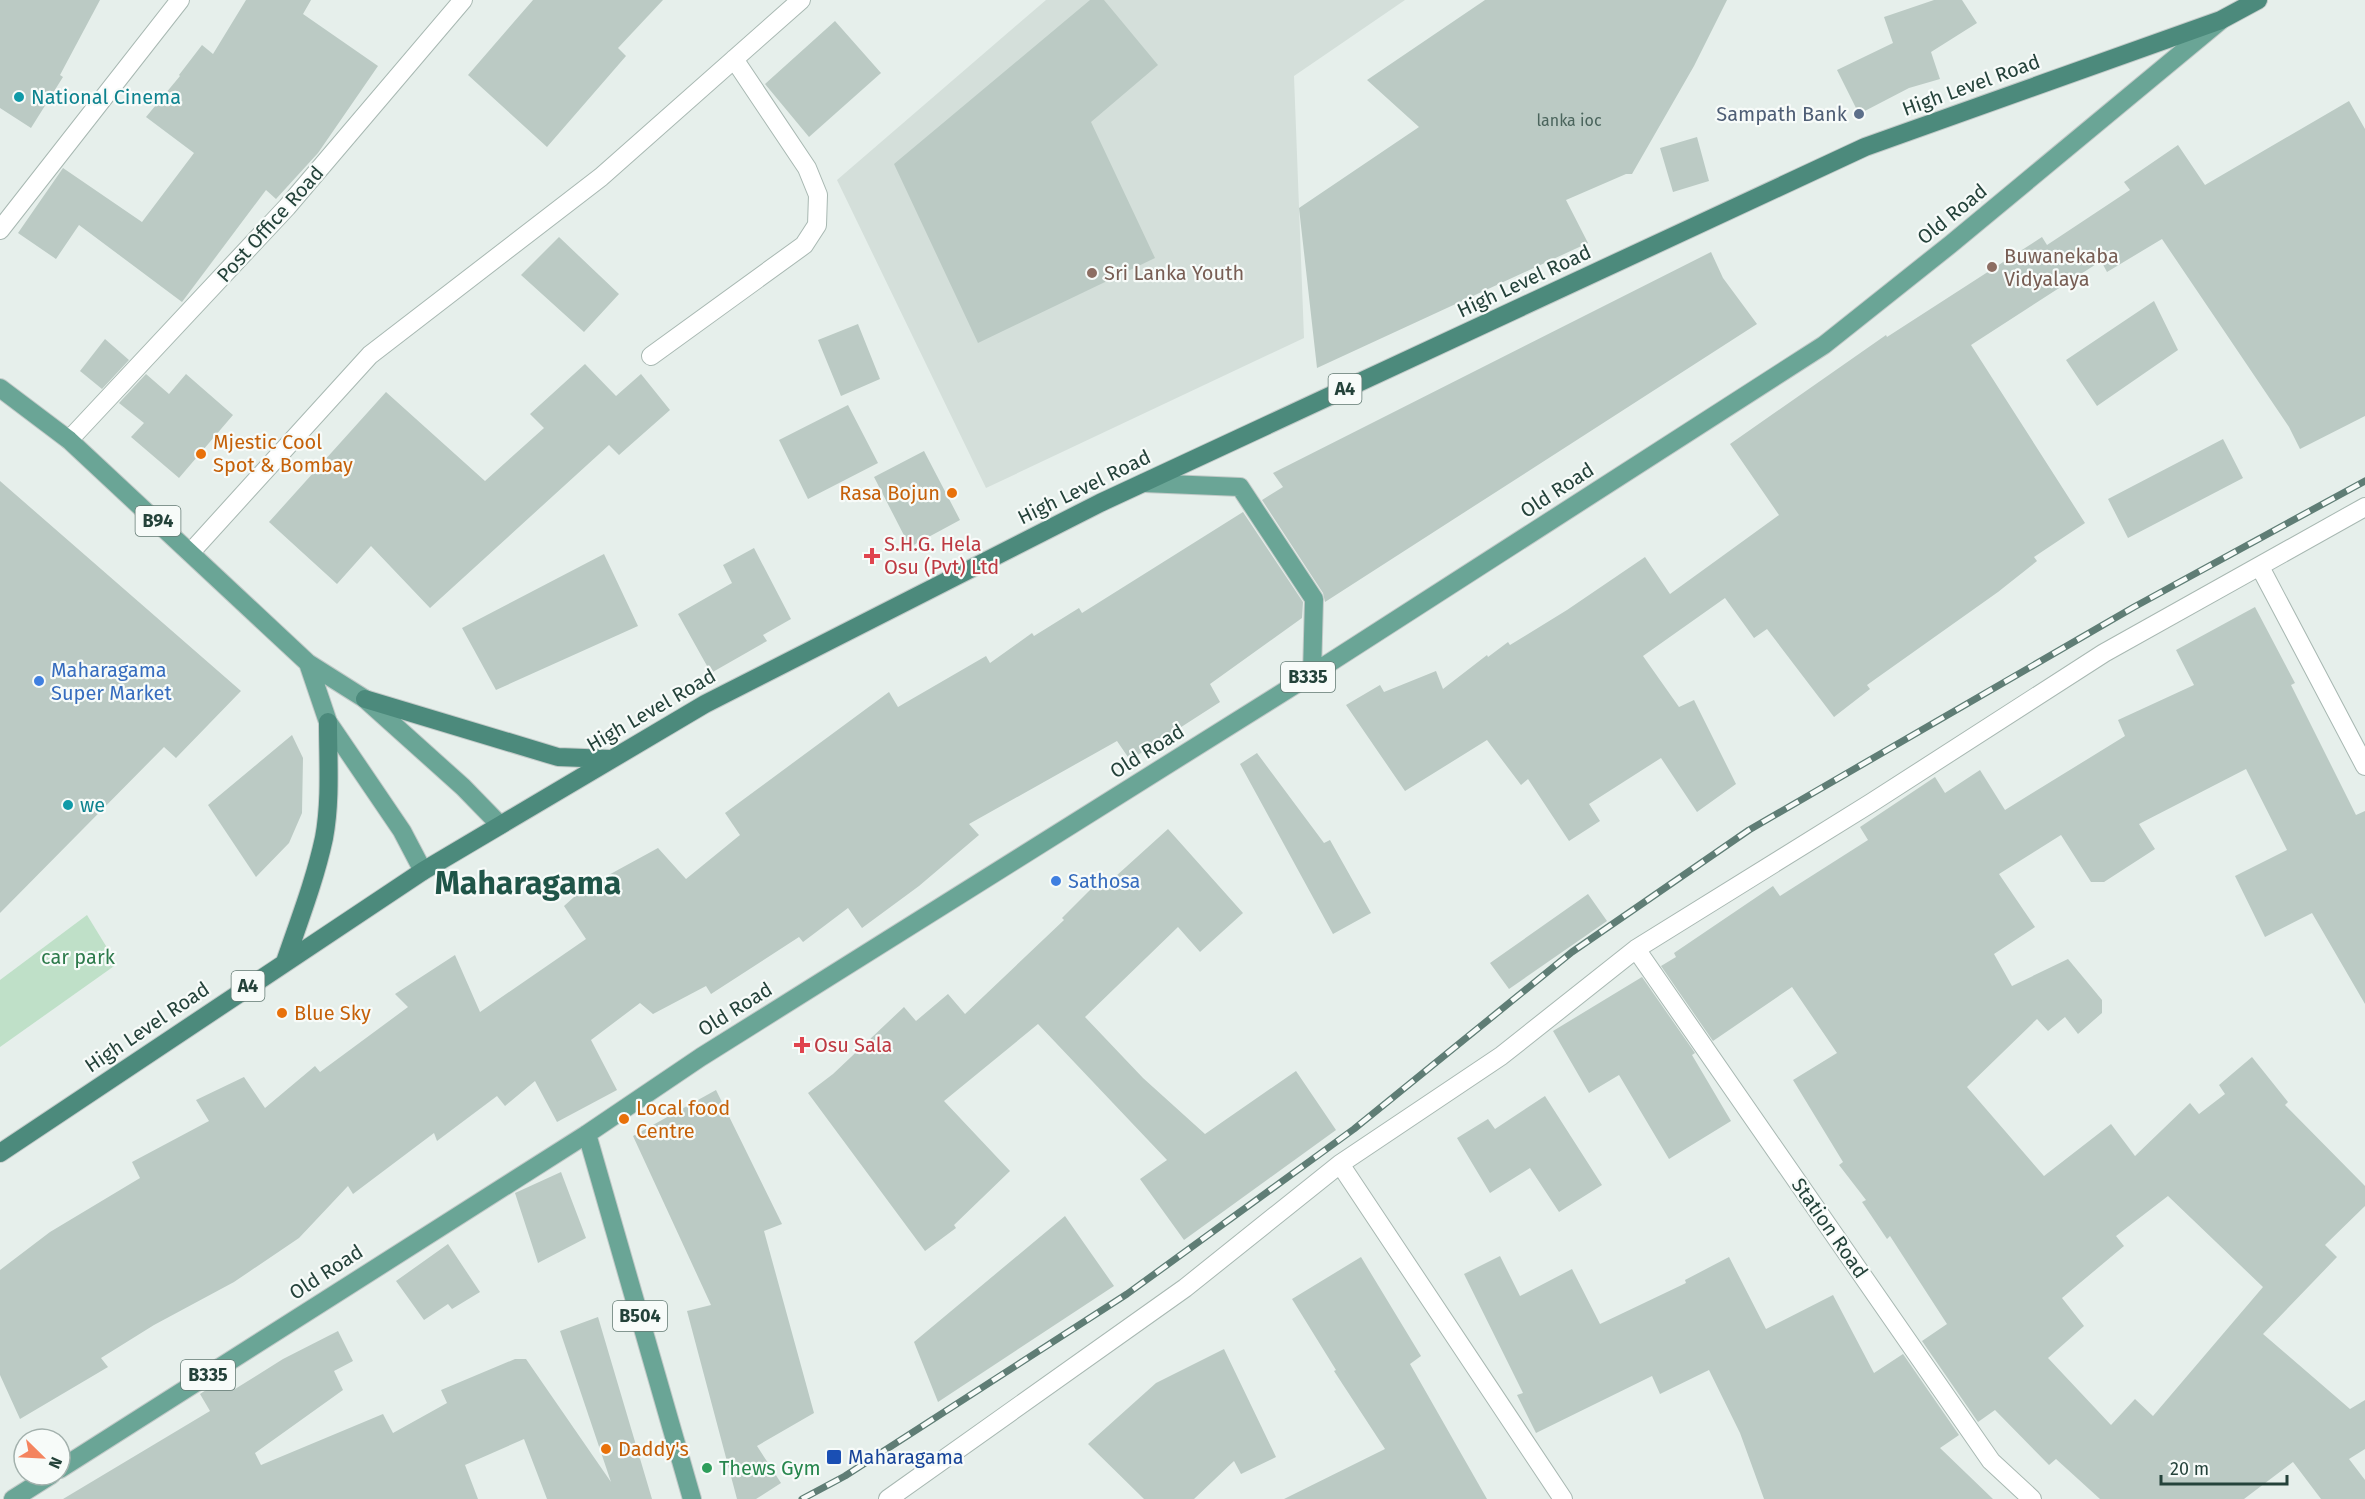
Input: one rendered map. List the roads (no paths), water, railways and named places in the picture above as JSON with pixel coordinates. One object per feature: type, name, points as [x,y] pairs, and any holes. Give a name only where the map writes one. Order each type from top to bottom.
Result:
[{"type":"highway","name":"High Level Road","points":[[0,1153],[423,871],[705,704],[1144,483],[1865,147],[2221,20],[2259,0]]},
{"type":"highway","points":[[365,699],[558,757],[610,759]]},
{"type":"highway","points":[[285,962],[310,891],[324,836],[328,779],[328,722]]},
{"type":"main road","name":"Old Road","points":[[72,1461],[587,1134],[721,1045],[1312,674],[1824,345],[1951,244],[2221,20]]},
{"type":"main road","name":"B94","points":[[0,388],[69,440],[308,663],[365,699],[463,787],[500,825]]},
{"type":"main road","points":[[1144,483],[1239,487],[1314,599],[1312,674]]},
{"type":"main road","name":"B94","points":[[308,663],[328,722],[402,831],[423,871]]},
{"type":"main road","name":"B504","points":[[587,1134],[692,1499]]},
{"type":"main road","points":[[13,1499],[32,1487]]},
{"type":"street","points":[[0,230],[180,0]]},
{"type":"street","name":"Post Office Road","points":[[69,440],[287,207],[463,0]]},
{"type":"street","points":[[191,552],[369,355],[601,177],[801,0]]},
{"type":"street","points":[[651,356],[804,245],[817,225],[818,195],[807,168],[734,59]]},
{"type":"street","points":[[888,1499],[1185,1288],[1340,1164],[1501,1056],[1636,950],[1871,803],[2104,653],[2365,507]]},
{"type":"street","points":[[2260,567],[2365,766]]},
{"type":"street","name":"Station Road","points":[[1636,950],[1991,1461],[2032,1499]]},
{"type":"street","points":[[1340,1164],[1563,1499]]},
{"type":"railway","points":[[802,1499],[845,1476],[1127,1294],[1354,1129],[1572,952],[1749,830],[2134,607],[2365,481]]},
{"type":"place","name":"National Cinema","points":[[19,97]]},
{"type":"place","name":"Sampath Bank","points":[[1859,114]]},
{"type":"place","name":"Buwanekaba Vidyalaya","points":[[1992,267]]},
{"type":"place","name":"Sri Lanka Youth","points":[[1092,273]]},
{"type":"place","name":"Mjestic Cool Spot & Bombay","points":[[201,454]]},
{"type":"place","name":"Rasa Bojun","points":[[952,493]]},
{"type":"place","name":"S.H.G. Hela Osu (Pvt) Ltd","points":[[872,556]]},
{"type":"place","name":"Maharagama Super Market","points":[[39,681]]},
{"type":"place","name":"we","points":[[68,805]]},
{"type":"place","name":"Sathosa","points":[[1056,881]]},
{"type":"place","name":"Blue Sky","points":[[282,1013]]},
{"type":"place","name":"Osu Sala","points":[[802,1045]]},
{"type":"place","name":"Local food Centre","points":[[624,1119]]},
{"type":"place","name":"Daddy's","points":[[606,1449]]},
{"type":"place","name":"Maharagama","points":[[834,1457]]},
{"type":"place","name":"Thews Gym","points":[[707,1468]]},
{"type":"district","name":"Maharagama","points":[[528,883]]},
{"type":"park label","name":"car park","points":[[78,957]]}]
